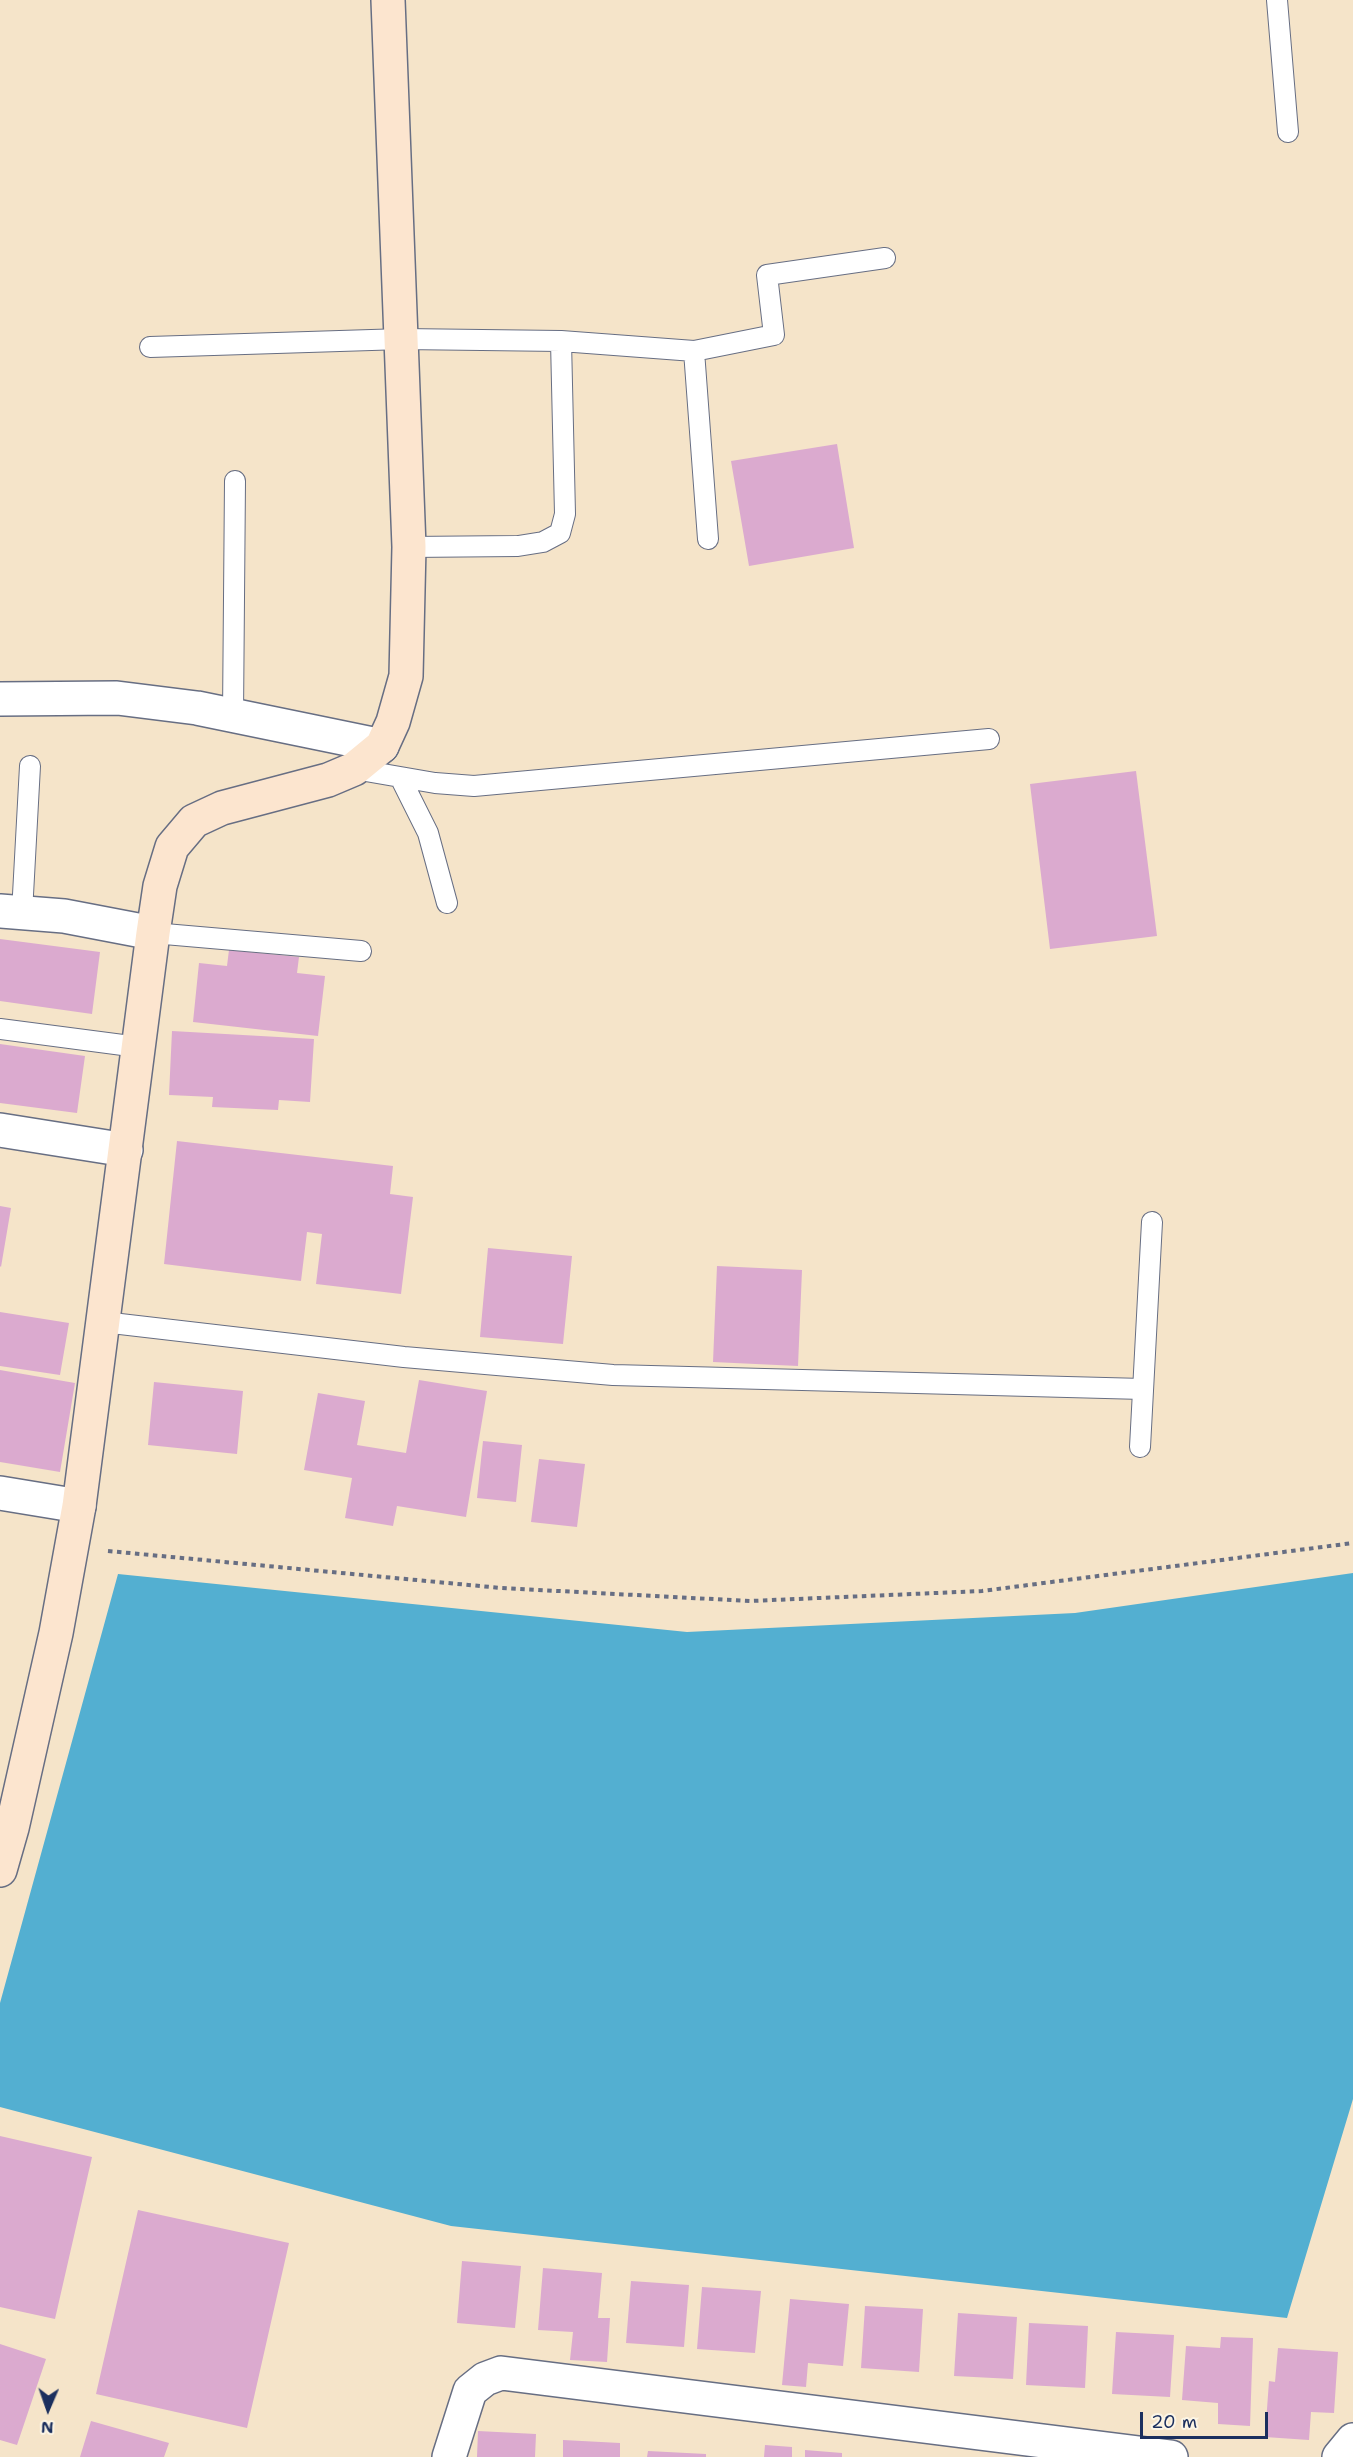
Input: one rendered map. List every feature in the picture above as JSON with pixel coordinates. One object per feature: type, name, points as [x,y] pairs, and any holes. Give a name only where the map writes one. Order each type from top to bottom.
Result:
[{"type":"street","points":[[0,1870],[12,1828],[54,1645],[80,1506],[153,933],[160,886],[172,847],[194,821],[222,808],[328,780],[354,769],[382,746],[393,722],[406,676],[410,547],[388,0]]},
{"type":"street","points":[[0,699],[117,698],[233,715],[382,746]]},
{"type":"street","points":[[11,912],[64,916],[153,933]]},
{"type":"street","points":[[0,1130],[126,1150]]},
{"type":"street","points":[[0,1492],[80,1506]]},
{"type":"street","points":[[449,2457],[470,2391],[485,2379],[501,2373],[1171,2457]]},
{"type":"street","points":[[1339,2457],[1353,2440]]},
{"type":"lane","points":[[1277,0],[1288,132]]},
{"type":"lane","points":[[150,347],[403,339],[561,341],[694,351],[774,335],[767,275],[885,258]]},
{"type":"lane","points":[[410,547],[518,546],[543,542],[560,533],[565,514],[561,341]]},
{"type":"lane","points":[[694,351],[708,540]]},
{"type":"lane","points":[[233,715],[235,482]]},
{"type":"lane","points":[[354,769],[474,786],[989,739]]},
{"type":"lane","points":[[11,912],[30,766]]},
{"type":"lane","points":[[400,777],[428,833],[447,903]]},
{"type":"lane","points":[[153,933],[361,951]]},
{"type":"lane","points":[[0,1029],[138,1047]]},
{"type":"lane","points":[[1140,1447],[1152,1222]]},
{"type":"lane","points":[[103,1322],[404,1357],[613,1375],[1143,1389]]},
{"type":"path","points":[[72,1548],[501,1588],[750,1601],[982,1591],[1353,1543]]},
{"type":"water","points":[[1353,1573],[1353,2099],[1287,2318],[451,2226],[0,2107],[0,2003],[118,1574],[687,1632],[1075,1613]]},
{"type":"building","points":[[837,444],[854,548],[749,566],[731,461]]},
{"type":"building","points":[[1136,771],[1157,936],[1050,949],[1030,784]]},
{"type":"building","points":[[0,939],[100,952],[92,1014],[0,1001]]},
{"type":"building","points":[[229,950],[299,957],[297,973],[325,976],[318,1036],[193,1022],[199,963],[227,966]]},
{"type":"building","points":[[172,1031],[314,1039],[310,1102],[279,1100],[278,1110],[212,1107],[213,1097],[169,1095]]},
{"type":"building","points":[[0,1044],[85,1056],[77,1113],[0,1103]]},
{"type":"building","points":[[177,1141],[393,1166],[390,1194],[413,1197],[401,1294],[316,1284],[322,1234],[307,1232],[301,1281],[164,1264]]},
{"type":"building","points":[[0,1206],[11,1208],[1,1267],[0,1266]]},
{"type":"building","points":[[488,1248],[572,1256],[563,1344],[480,1337]]},
{"type":"building","points":[[717,1266],[802,1270],[798,1366],[713,1362]]},
{"type":"building","points":[[0,1312],[69,1323],[60,1375],[0,1366]]},
{"type":"building","points":[[0,1370],[75,1383],[60,1472],[0,1462]]},
{"type":"building","points":[[419,1380],[487,1391],[466,1517],[397,1506],[393,1526],[345,1518],[352,1478],[304,1470],[318,1393],[365,1401],[357,1445],[406,1453]]},
{"type":"building","points":[[154,1382],[243,1391],[237,1454],[148,1445]]},
{"type":"building","points":[[483,1441],[522,1445],[516,1502],[477,1498]]},
{"type":"building","points":[[539,1459],[585,1464],[577,1527],[531,1522]]},
{"type":"building","points":[[0,2136],[92,2157],[55,2319],[0,2307]]},
{"type":"building","points":[[138,2210],[289,2243],[247,2428],[96,2394]]},
{"type":"building","points":[[462,2261],[521,2266],[515,2328],[457,2323]]},
{"type":"building","points":[[543,2268],[602,2273],[598,2318],[610,2318],[607,2362],[570,2360],[573,2332],[538,2330]]},
{"type":"building","points":[[631,2281],[689,2285],[684,2347],[626,2343]]},
{"type":"building","points":[[702,2287],[761,2291],[755,2353],[697,2349]]},
{"type":"building","points":[[790,2299],[849,2304],[843,2366],[808,2363],[806,2387],[782,2385]]},
{"type":"building","points":[[865,2306],[923,2309],[919,2372],[861,2368]]},
{"type":"building","points":[[958,2313],[1017,2317],[1013,2379],[954,2376]]},
{"type":"building","points":[[1029,2323],[1088,2326],[1085,2388],[1026,2385]]},
{"type":"building","points":[[1116,2332],[1174,2335],[1170,2397],[1112,2394]]},
{"type":"building","points":[[1221,2337],[1253,2338],[1250,2426],[1218,2424],[1218,2403],[1182,2400],[1186,2346],[1220,2348]]},
{"type":"building","points":[[0,2344],[46,2359],[17,2445],[0,2440]]},
{"type":"building","points":[[1278,2348],[1338,2352],[1334,2413],[1311,2412],[1309,2440],[1265,2437],[1269,2381],[1275,2382]]},
{"type":"building","points":[[91,2421],[169,2443],[164,2457],[80,2457]]},
{"type":"building","points":[[478,2431],[536,2434],[535,2457],[477,2457]]},
{"type":"building","points":[[563,2440],[620,2443],[620,2457],[563,2457]]},
{"type":"building","points":[[765,2445],[792,2447],[792,2457],[764,2457]]},
{"type":"building","points":[[805,2450],[842,2453],[842,2457],[805,2457]]},
{"type":"building","points":[[648,2451],[706,2454],[706,2457],[647,2457]]}]
